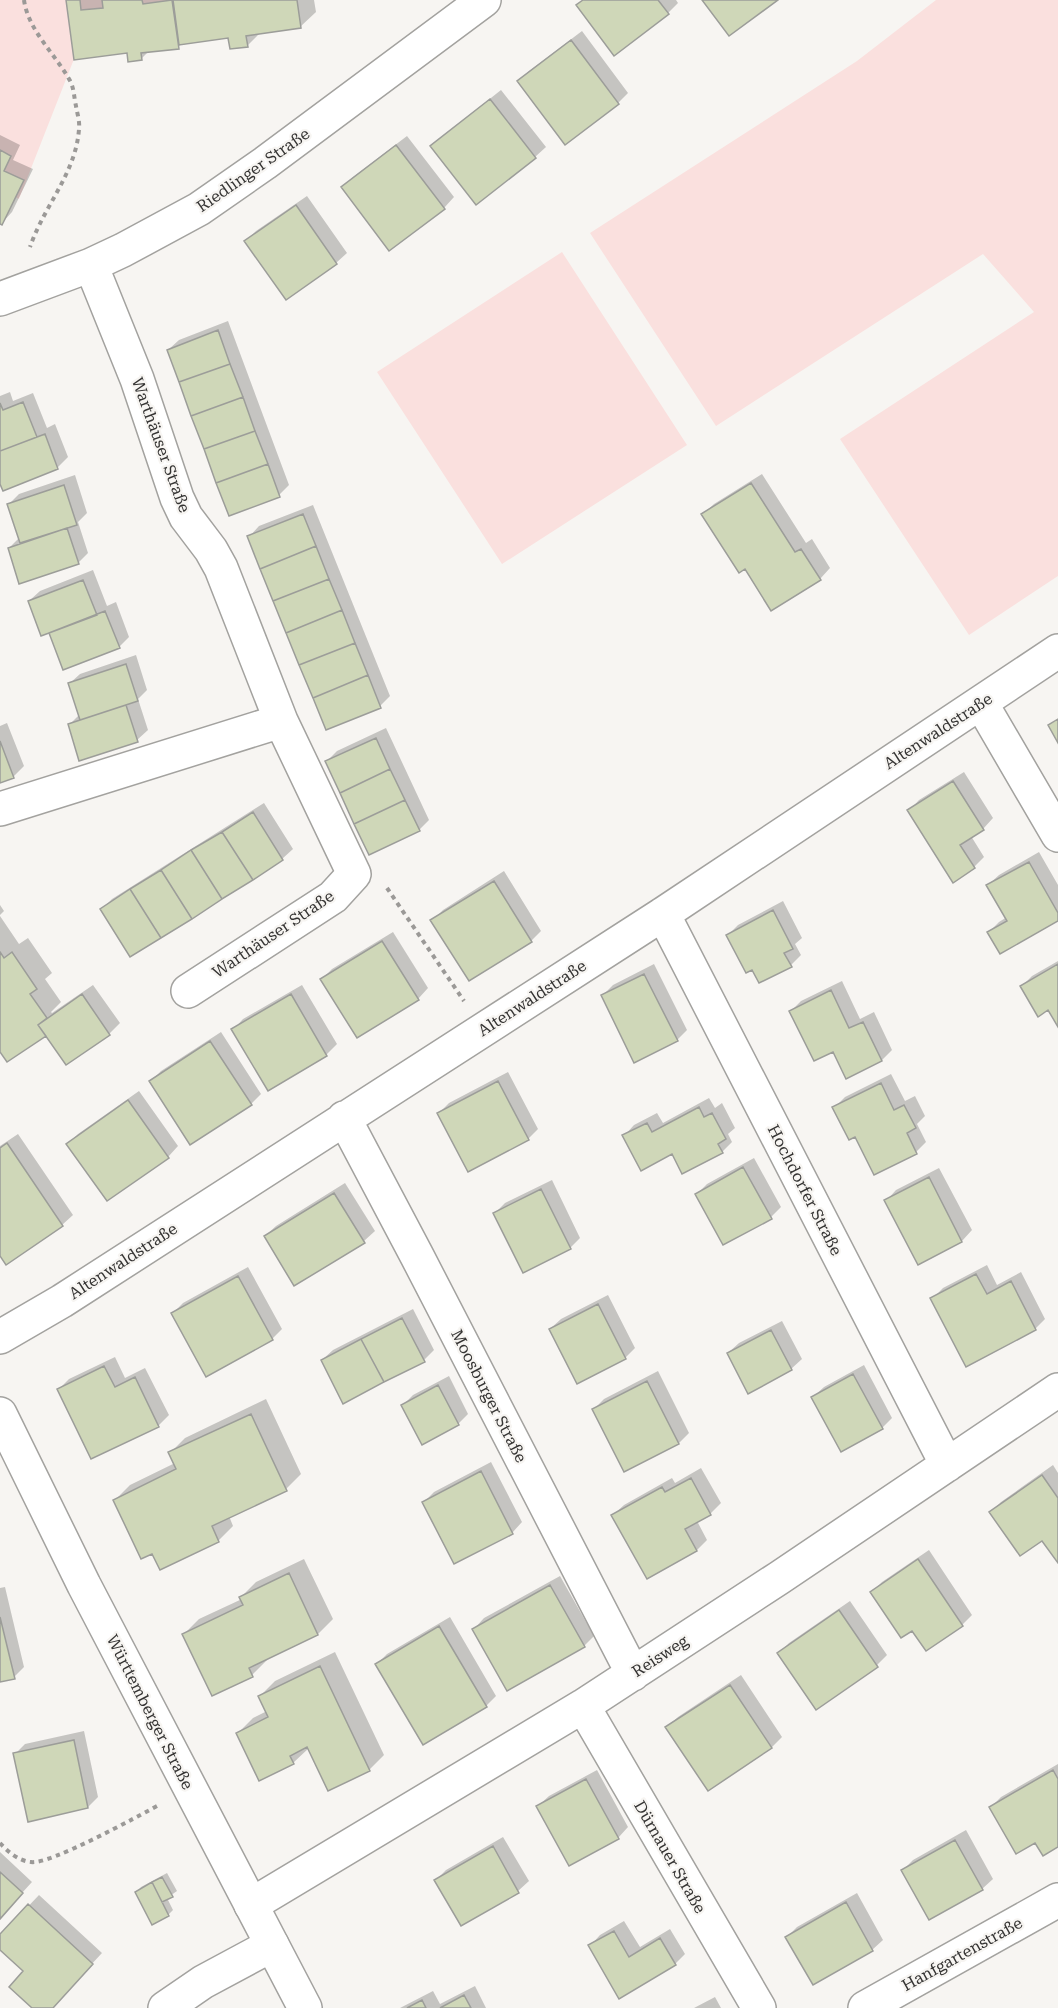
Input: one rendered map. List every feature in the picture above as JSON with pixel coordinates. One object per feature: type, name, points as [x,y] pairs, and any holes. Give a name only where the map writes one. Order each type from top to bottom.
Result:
[{"type":"street","name":"Riedlinger Straße","points":[[0,299],[91,265],[164,230],[199,209],[265,163],[484,0]]},
{"type":"street","name":"Warthäuser Straße","points":[[91,265],[137,380],[177,498],[186,517],[211,550],[220,568],[281,721],[354,874],[333,897],[188,991]]},
{"type":"street","name":"Altenwaldstraße","points":[[0,1337],[62,1301],[663,914],[1058,651]]},
{"type":"street","points":[[981,703],[1058,835]]},
{"type":"street","points":[[0,809],[281,721]]},
{"type":"street","name":"Hochdorfer Straße","points":[[663,914],[947,1465]]},
{"type":"street","name":"Moosburger Straße","points":[[344,1118],[633,1674]]},
{"type":"street","name":"Reisweg","points":[[251,1905],[633,1674],[1058,1390]]},
{"type":"street","name":"Württemberger Straße","points":[[0,1414],[189,1790],[305,2008]]},
{"type":"street","name":"Dürnauer Straße","points":[[582,1706],[759,2008]]},
{"type":"street","name":"Hanfgartenstraße","points":[[865,2008],[1058,1900]]},
{"type":"street","points":[[165,2008],[211,1977],[272,1946]]},
{"type":"path","points":[[24,0],[25,10],[48,50],[71,82],[79,127],[75,153],[65,177],[36,227],[27,254],[35,287]]},
{"type":"path","points":[[354,874],[385,885],[483,1029]]},
{"type":"path","points":[[0,1843],[10,1853],[32,1863],[56,1856],[189,1790]]},
{"type":"shaded area","points":[[0,0],[286,0],[280,5],[85,31],[19,199],[0,189]]},
{"type":"shaded area","points":[[936,0],[1058,0],[1058,576],[969,635],[840,439],[1034,312],[983,254],[716,426],[590,233],[857,61]]},
{"type":"shaded area","points":[[562,252],[687,445],[502,564],[377,372]]},
{"type":"building","points":[[66,0],[80,0],[81,10],[103,8],[102,0],[142,0],[143,4],[172,0],[179,49],[141,53],[142,60],[128,62],[127,53],[74,60]]},
{"type":"building","points":[[173,0],[297,0],[301,28],[246,36],[248,47],[230,49],[228,38],[179,45]]},
{"type":"building","points":[[583,0],[658,0],[669,14],[614,56],[576,5]]},
{"type":"building","points":[[702,0],[778,0],[729,36]]},
{"type":"building","points":[[571,40],[619,104],[565,145],[517,81]]},
{"type":"building","points":[[490,99],[536,158],[476,205],[430,146]]},
{"type":"building","points":[[396,145],[445,209],[389,251],[341,187]]},
{"type":"building","points":[[0,150],[11,156],[4,171],[24,180],[2,225],[0,224]]},
{"type":"building","points":[[296,205],[337,264],[286,300],[244,241]]},
{"type":"building","points":[[218,330],[230,364],[179,382],[167,350]]},
{"type":"building","points":[[230,364],[243,397],[191,416],[179,382]]},
{"type":"building","points":[[243,397],[255,431],[204,449],[191,416]]},
{"type":"building","points":[[23,402],[37,437],[0,451],[0,403],[3,410]]},
{"type":"building","points":[[255,431],[268,464],[216,483],[204,449]]},
{"type":"building","points":[[45,434],[58,469],[3,491],[0,484],[0,451]]},
{"type":"building","points":[[268,464],[280,497],[229,516],[216,483]]},
{"type":"building","points":[[751,483],[795,552],[801,549],[821,580],[771,611],[745,569],[739,573],[701,514]]},
{"type":"building","points":[[64,485],[77,525],[20,543],[7,504]]},
{"type":"building","points":[[303,514],[316,546],[260,569],[247,536]]},
{"type":"building","points":[[67,528],[79,564],[19,584],[8,548]]},
{"type":"building","points":[[316,546],[329,579],[273,601],[260,569]]},
{"type":"building","points":[[329,579],[342,610],[286,633],[273,601]]},
{"type":"building","points":[[83,580],[97,615],[41,636],[28,601]]},
{"type":"building","points":[[342,610],[355,643],[299,665],[286,633]]},
{"type":"building","points":[[105,611],[120,648],[63,670],[49,633]]},
{"type":"building","points":[[355,643],[368,675],[313,698],[299,665]]},
{"type":"building","points":[[126,664],[138,701],[80,720],[68,683]]},
{"type":"building","points":[[368,675],[381,708],[326,730],[313,698]]},
{"type":"building","points":[[126,705],[138,742],[79,761],[68,724]]},
{"type":"building","points":[[1058,719],[1058,743],[1048,725]]},
{"type":"building","points":[[376,738],[390,769],[340,793],[325,761]]},
{"type":"building","points":[[0,741],[14,778],[0,783]]},
{"type":"building","points":[[390,769],[405,800],[354,824],[340,793]]},
{"type":"building","points":[[953,781],[984,830],[960,845],[975,868],[953,883],[907,810]]},
{"type":"building","points":[[405,800],[420,831],[369,855],[354,824]]},
{"type":"building","points":[[253,812],[283,860],[253,880],[222,832]]},
{"type":"building","points":[[222,832],[253,880],[222,899],[191,850]]},
{"type":"building","points":[[191,850],[222,899],[192,919],[161,870]]},
{"type":"building","points":[[1029,862],[1058,913],[1058,921],[1000,954],[987,932],[1007,921],[986,885]]},
{"type":"building","points":[[161,870],[192,919],[161,938],[130,889]]},
{"type":"building","points":[[494,881],[532,942],[469,981],[430,920]]},
{"type":"building","points":[[130,889],[161,938],[130,957],[100,909]]},
{"type":"building","points":[[773,910],[793,949],[784,953],[792,967],[759,983],[752,970],[746,973],[726,935]]},
{"type":"building","points":[[382,941],[419,1000],[357,1038],[320,979]]},
{"type":"building","points":[[0,952],[4,958],[12,952],[37,989],[30,994],[47,1018],[38,1025],[46,1036],[7,1062],[0,1052]]},
{"type":"building","points":[[1058,964],[1058,1027],[1048,1010],[1038,1017],[1020,986]]},
{"type":"building","points":[[644,974],[678,1041],[634,1063],[601,995]]},
{"type":"building","points":[[831,990],[849,1028],[863,1022],[882,1061],[846,1079],[833,1052],[814,1061],[789,1011]]},
{"type":"building","points":[[82,994],[110,1035],[66,1065],[38,1025]]},
{"type":"building","points":[[291,994],[327,1056],[268,1091],[231,1029]]},
{"type":"building","points":[[210,1041],[252,1105],[190,1145],[149,1081]]},
{"type":"building","points":[[498,1081],[529,1140],[468,1172],[437,1113]]},
{"type":"building","points":[[881,1083],[894,1110],[904,1105],[916,1128],[907,1133],[917,1154],[874,1175],[855,1137],[849,1140],[832,1107]]},
{"type":"building","points":[[128,1100],[169,1158],[107,1201],[66,1144]]},
{"type":"building","points":[[699,1107],[704,1117],[712,1113],[726,1139],[718,1144],[723,1153],[682,1174],[672,1154],[641,1171],[622,1135],[647,1123],[652,1132]]},
{"type":"building","points":[[7,1143],[63,1226],[6,1265],[0,1256],[0,1148]]},
{"type":"building","points":[[743,1167],[772,1219],[723,1245],[695,1194]]},
{"type":"building","points":[[929,1177],[962,1242],[918,1265],[884,1200]]},
{"type":"building","points":[[541,1189],[571,1249],[523,1273],[493,1213]]},
{"type":"building","points":[[334,1193],[365,1243],[294,1286],[264,1236]]},
{"type":"building","points":[[976,1274],[987,1294],[1011,1281],[1036,1330],[966,1367],[930,1298]]},
{"type":"building","points":[[238,1276],[273,1340],[206,1377],[171,1313]]},
{"type":"building","points":[[598,1304],[626,1359],[577,1384],[549,1329]]},
{"type":"building","points":[[402,1318],[425,1362],[384,1382],[361,1339]]},
{"type":"building","points":[[771,1330],[792,1370],[748,1394],[727,1353]]},
{"type":"building","points":[[361,1339],[384,1382],[343,1404],[321,1360]]},
{"type":"building","points":[[104,1366],[115,1387],[135,1377],[159,1427],[91,1459],[57,1389]]},
{"type":"building","points":[[853,1374],[883,1429],[841,1452],[811,1397]]},
{"type":"building","points":[[647,1381],[679,1444],[624,1472],[592,1409]]},
{"type":"building","points":[[438,1385],[459,1425],[422,1445],[401,1405]]},
{"type":"building","points":[[251,1414],[287,1491],[212,1526],[219,1542],[160,1570],[152,1554],[141,1559],[113,1500],[176,1469],[168,1452]]},
{"type":"building","points":[[481,1471],[513,1534],[454,1564],[422,1502]]},
{"type":"building","points":[[1042,1475],[1058,1498],[1058,1563],[1042,1541],[1020,1556],[989,1512]]},
{"type":"building","points":[[691,1478],[711,1515],[685,1529],[697,1551],[647,1579],[611,1515],[662,1487],[665,1492]]},
{"type":"building","points":[[918,1559],[963,1626],[926,1651],[912,1631],[901,1638],[870,1592]]},
{"type":"building","points":[[289,1573],[318,1635],[249,1668],[253,1677],[212,1696],[182,1634],[243,1605],[239,1597]]},
{"type":"building","points":[[550,1585],[585,1647],[507,1691],[472,1629]]},
{"type":"building","points":[[839,1610],[878,1667],[816,1710],[777,1653]]},
{"type":"building","points":[[0,1617],[15,1679],[0,1682]]},
{"type":"building","points":[[439,1626],[487,1707],[423,1745],[375,1664]]},
{"type":"building","points":[[320,1666],[370,1771],[328,1791],[307,1747],[290,1756],[294,1764],[259,1781],[236,1733],[268,1717],[258,1696]]},
{"type":"building","points":[[730,1685],[772,1748],[708,1791],[665,1727]]},
{"type":"building","points":[[74,1740],[88,1808],[28,1822],[13,1753]]},
{"type":"building","points":[[1053,1770],[1058,1779],[1058,1847],[1043,1856],[1035,1843],[1016,1854],[989,1807]]},
{"type":"building","points":[[586,1779],[619,1839],[569,1866],[536,1806]]},
{"type":"building","points":[[955,1840],[983,1890],[929,1920],[901,1870]]},
{"type":"building","points":[[493,1846],[519,1893],[461,1926],[434,1880]]},
{"type":"building","points":[[0,1872],[23,1893],[0,1919]]},
{"type":"building","points":[[162,1877],[173,1897],[162,1902],[152,1882]]},
{"type":"building","points":[[152,1882],[169,1916],[152,1925],[135,1892]]},
{"type":"building","points":[[846,1902],[873,1951],[813,1985],[785,1937]]},
{"type":"building","points":[[28,1904],[93,1964],[53,2008],[32,2008],[9,1987],[23,1971],[0,1950],[0,1934]]},
{"type":"building","points":[[614,1931],[629,1957],[660,1938],[676,1965],[619,1999],[588,1945]]},
{"type":"building","points":[[464,1995],[471,2008],[440,2008]]},
{"type":"building","points":[[422,2000],[426,2008],[407,2008]]}]
